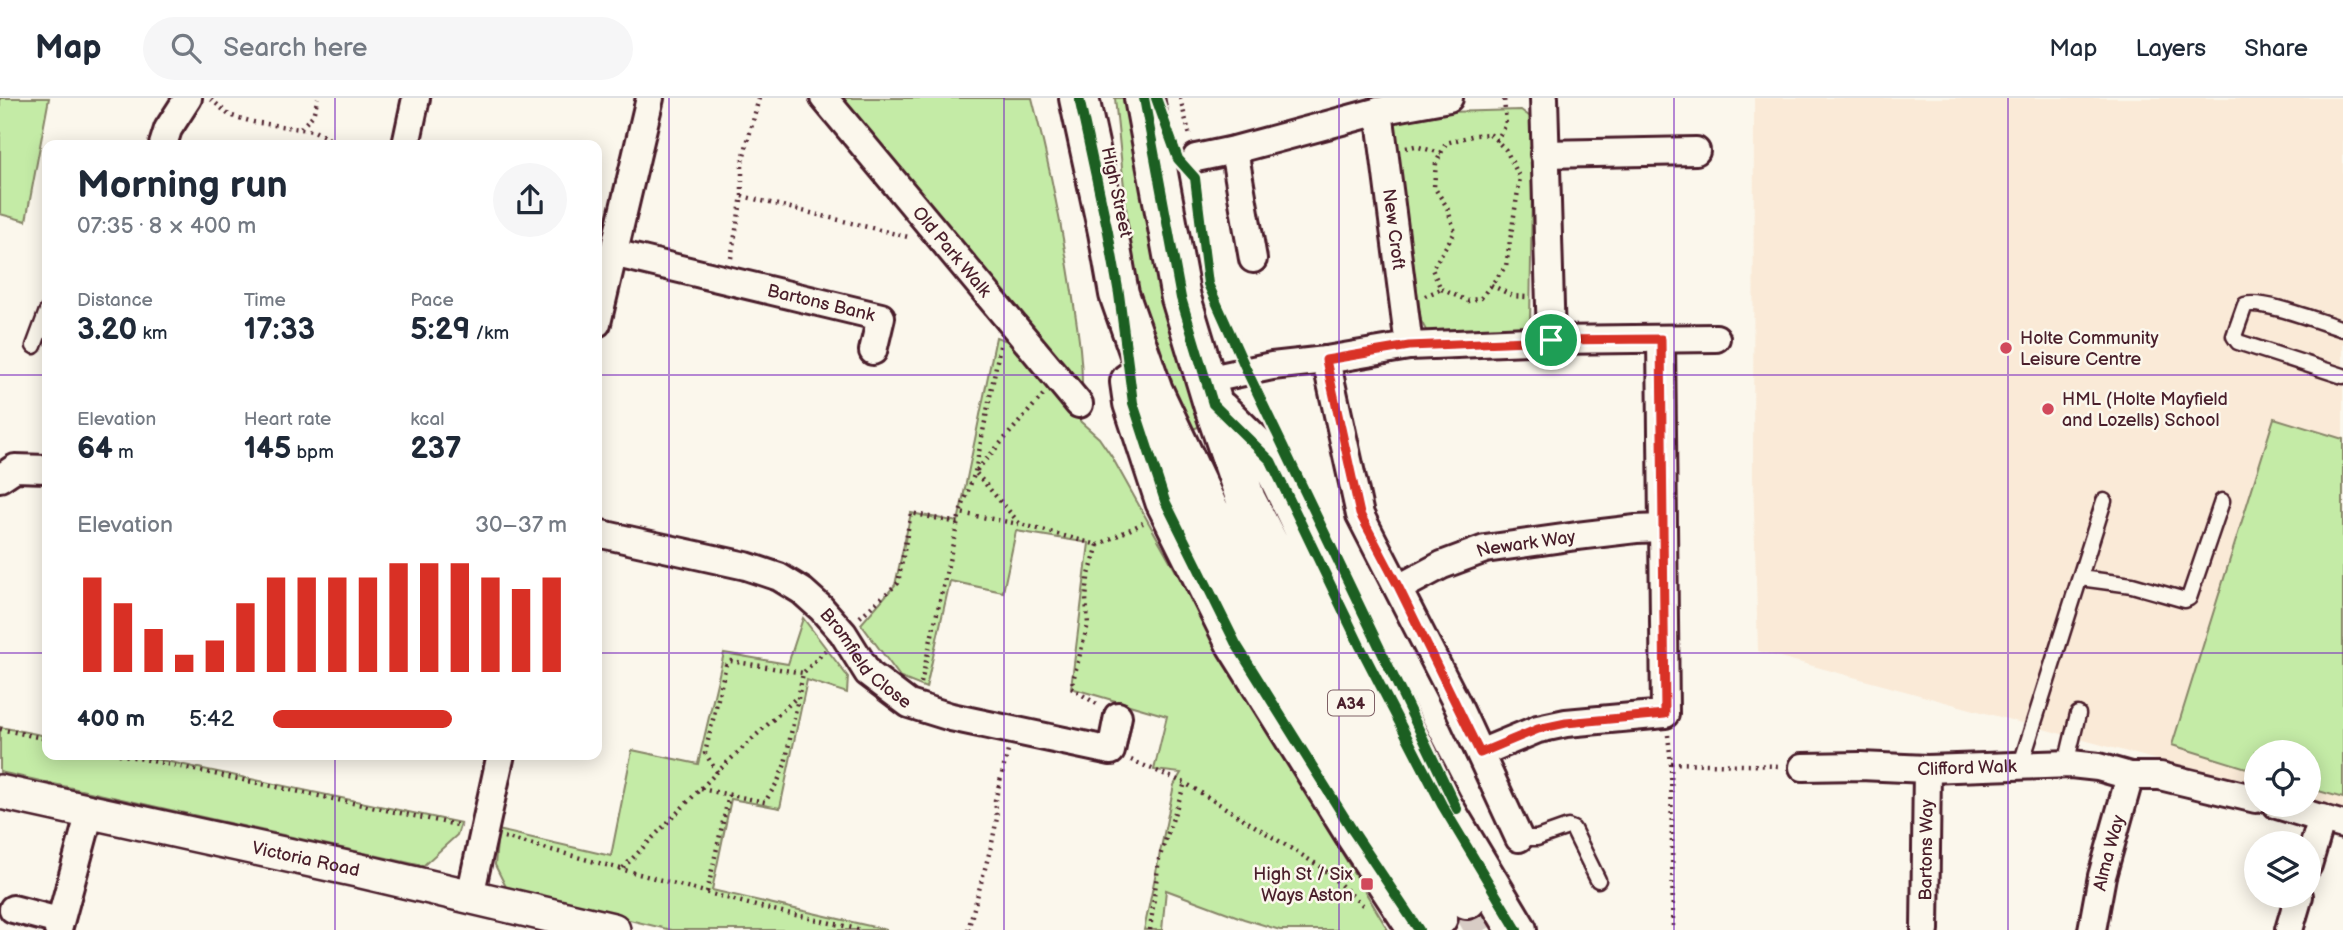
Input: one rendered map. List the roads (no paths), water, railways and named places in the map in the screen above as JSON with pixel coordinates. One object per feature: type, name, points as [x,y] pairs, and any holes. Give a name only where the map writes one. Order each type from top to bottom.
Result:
[{"type":"highway","name":"A34","points":[[1055,98],[1059,111],[1090,152]]},
{"type":"highway","name":"High Street","points":[[1079,98],[1119,293],[1153,391],[1210,512],[1277,641],[1441,915]]},
{"type":"highway","name":"A34","points":[[1101,98],[1108,135],[1108,232]]},
{"type":"highway","name":"A34","points":[[1144,98],[1181,299],[1246,500],[1367,734],[1441,915]]},
{"type":"highway","points":[[1119,293],[1133,403],[1169,510],[1236,645],[1353,831],[1441,915]]},
{"type":"highway","points":[[1209,392],[1270,461],[1360,646],[1442,805],[1517,930]]},
{"type":"street","points":[[165,140],[168,129],[188,98]]},
{"type":"street","points":[[407,140],[416,98]]},
{"type":"street","points":[[602,301],[650,98]]},
{"type":"street","name":"Old Park Walk","points":[[824,98],[1079,404]]},
{"type":"street","points":[[1544,98],[1551,340]]},
{"type":"street","points":[[1196,158],[1379,111],[1439,99]]},
{"type":"street","name":"New Croft","points":[[1379,111],[1409,346]]},
{"type":"street","points":[[1544,153],[1695,149]]},
{"type":"street","points":[[1234,150],[1253,259]]},
{"type":"street","name":"Bartons Bank","points":[[613,253],[881,317],[873,351]]},
{"type":"street","points":[[1209,392],[1272,366],[1409,346],[1551,340],[1716,338]]},
{"type":"street","points":[[1480,753],[1538,729],[1566,723],[1665,714],[1661,339]]},
{"type":"street","points":[[1326,360],[1360,514],[1480,753],[1519,838]]},
{"type":"street","points":[[0,478],[15,468],[42,469]]},
{"type":"street","name":"Newark Way","points":[[1399,588],[1442,565],[1485,550],[1577,536],[1663,528]]},
{"type":"street","name":"Bromfield Close","points":[[602,534],[747,566],[779,577],[811,599],[843,633],[868,673],[909,704],[951,717],[1111,751],[1118,716]]},
{"type":"street","points":[[470,896],[500,760]]},
{"type":"street","name":"Clifford Walk","points":[[1803,767],[1927,769],[2066,764],[2098,767],[2130,776],[2160,776],[2244,796]]},
{"type":"street","name":"Bartons Way","points":[[1925,930],[1927,769]]},
{"type":"street","name":"Alma Way","points":[[2092,930],[2102,876],[2130,776]]},
{"type":"street","name":"Victoria Road","points":[[0,792],[470,896],[564,924],[613,930]]},
{"type":"street","points":[[12,909],[58,925],[90,812]]},
{"type":"street","points":[[2321,842],[2333,821]]},
{"type":"street","points":[[2289,930],[2295,908]]},
{"type":"lane","points":[[2343,329],[2271,306],[2250,303],[2245,305],[2234,336],[2238,342],[2343,376]]},
{"type":"lane","points":[[34,346],[42,324]]},
{"type":"lane","points":[[2020,767],[2104,500]]},
{"type":"lane","points":[[2080,578],[2132,585],[2185,600],[2189,598],[2222,502]]},
{"type":"lane","points":[[2066,764],[2078,714]]},
{"type":"lane","points":[[1519,838],[1537,838],[1568,827],[1573,829],[1598,880]]},
{"type":"tunnel","points":[[1467,899],[1485,930]]},
{"type":"place","name":"Holte Community Leisure Centre","points":[[2006,348]]},
{"type":"place","name":"HML (Holte Mayfield and Lozells) School","points":[[2048,409]]},
{"type":"place","name":"High St / Six Ways Aston","points":[[1367,884]]}]
